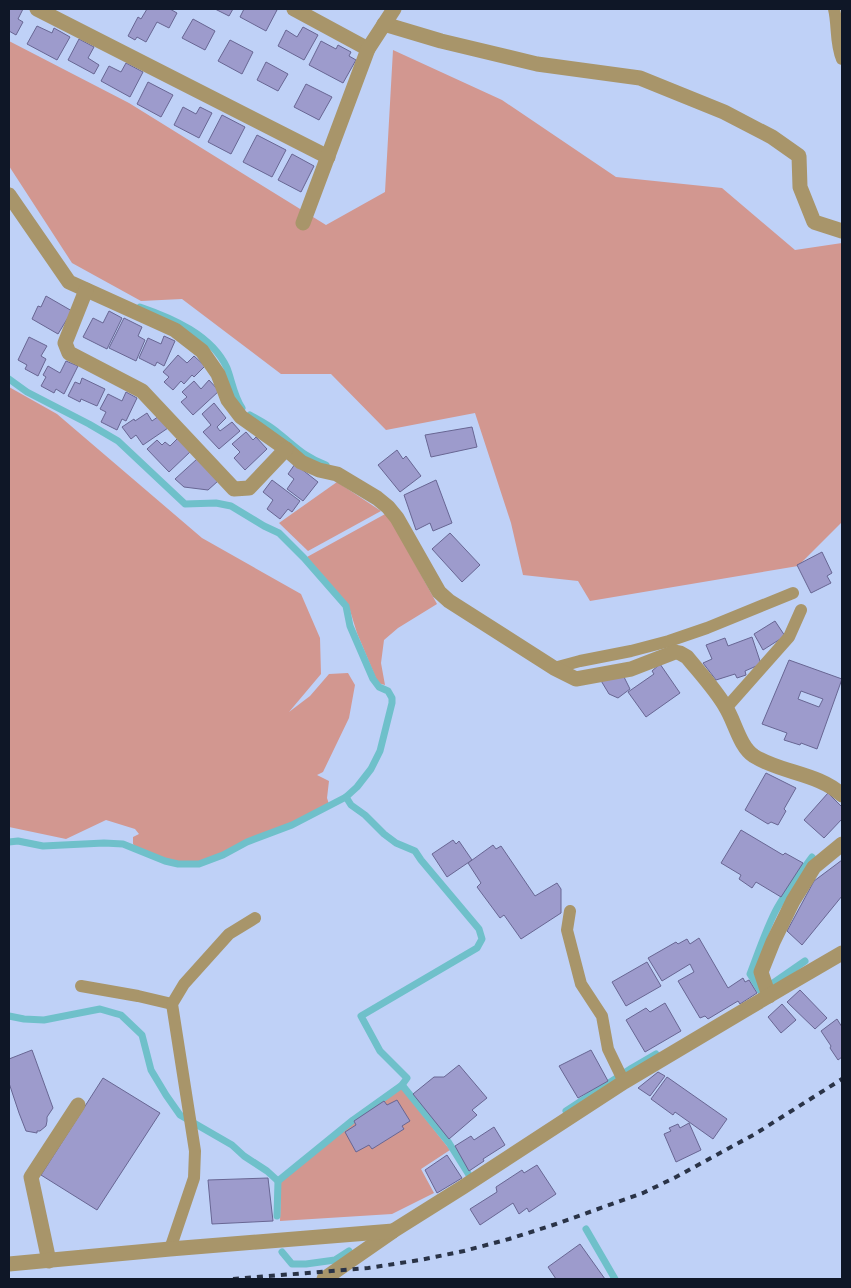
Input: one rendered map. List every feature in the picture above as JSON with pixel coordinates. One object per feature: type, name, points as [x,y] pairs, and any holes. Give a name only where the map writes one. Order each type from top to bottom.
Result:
[{"type":"street","points":[[37,9],[328,156]]},
{"type":"street","points":[[294,9],[368,49]]},
{"type":"street","points":[[303,224],[368,49],[394,9]]},
{"type":"street","points":[[384,24],[441,41],[538,64],[640,78],[724,112],[772,137],[800,156],[800,187],[814,222],[842,232]]},
{"type":"street","points":[[9,194],[69,282],[176,330],[202,351],[218,374],[228,400],[241,417],[301,462],[319,470],[337,474],[377,498],[388,507],[397,518],[439,592],[449,601],[554,668],[576,679],[631,669],[675,652],[680,653],[687,657],[727,708],[745,747],[753,755],[826,785],[842,795]]},
{"type":"street","points":[[86,290],[65,343],[69,353],[142,391],[234,489],[248,488],[286,449]]},
{"type":"street","points":[[770,996],[761,972],[792,901],[814,867],[842,844]]},
{"type":"street","points":[[326,1279],[392,1231],[463,1188],[624,1082],[842,953]]},
{"type":"street","points":[[49,1261],[31,1177],[78,1104]]},
{"type":"street","points":[[9,1264],[392,1231]]},
{"type":"lane","points":[[837,16],[838,51],[842,58]]},
{"type":"lane","points":[[554,668],[669,641],[707,628],[793,593]]},
{"type":"lane","points":[[727,708],[789,637],[801,610]]},
{"type":"lane","points":[[570,911],[567,930],[581,984],[602,1016],[608,1049],[624,1082]]},
{"type":"lane","points":[[170,1249],[194,1178],[195,1150],[172,1004],[184,984],[229,934],[255,918]]},
{"type":"lane","points":[[81,986],[172,1004]]},
{"type":"shaded area","points":[[9,41],[129,103],[326,225],[385,192],[393,50],[502,100],[616,177],[722,188],[795,250],[842,243],[842,522],[798,566],[590,601],[578,581],[523,575],[511,523],[475,413],[386,430],[331,374],[281,374],[182,299],[141,301],[72,263],[9,166]]},
{"type":"shaded area","points":[[9,387],[57,414],[202,538],[301,594],[320,638],[321,674],[289,712],[310,696],[329,674],[348,673],[355,685],[349,718],[323,772],[317,775],[329,781],[327,798],[329,804],[290,825],[246,841],[222,854],[199,863],[178,863],[136,848],[133,844],[133,837],[139,834],[135,829],[106,820],[66,839],[9,827]]},
{"type":"shaded area","points":[[337,482],[381,511],[308,551],[279,523]]},
{"type":"shaded area","points":[[387,513],[437,604],[398,628],[384,640],[381,663],[385,685],[378,683],[357,633],[348,604],[307,557]]},
{"type":"shaded area","points":[[401,1088],[450,1150],[421,1169],[434,1193],[392,1214],[280,1221],[281,1182],[353,1121]]},
{"type":"building","points":[[9,9],[23,9],[18,19],[23,22],[16,35],[9,31]]},
{"type":"building","points":[[147,9],[170,9],[177,13],[169,28],[157,22],[146,42],[137,37],[135,40],[128,36],[138,17],[141,19]]},
{"type":"building","points":[[215,9],[233,9],[229,16]]},
{"type":"building","points":[[244,9],[277,10],[266,31],[240,17]]},
{"type":"building","points":[[193,19],[215,31],[205,50],[182,38]]},
{"type":"building","points":[[37,26],[52,33],[54,28],[70,37],[57,60],[27,44]]},
{"type":"building","points":[[303,27],[318,35],[304,60],[278,46],[286,30],[297,37]]},
{"type":"building","points":[[79,39],[94,47],[88,58],[99,65],[94,74],[68,60]]},
{"type":"building","points":[[230,40],[253,52],[242,74],[218,61]]},
{"type":"building","points":[[321,41],[336,49],[338,45],[351,52],[349,56],[356,60],[343,83],[309,65]]},
{"type":"building","points":[[266,62],[288,74],[278,91],[257,80]]},
{"type":"building","points":[[126,63],[143,72],[130,97],[101,81],[109,66],[121,72]]},
{"type":"building","points":[[148,82],[173,95],[161,117],[137,104]]},
{"type":"building","points":[[306,84],[332,97],[319,120],[294,107]]},
{"type":"building","points":[[183,107],[196,114],[200,107],[212,113],[199,138],[174,125]]},
{"type":"building","points":[[222,115],[245,127],[231,154],[208,142]]},
{"type":"building","points":[[257,135],[286,150],[272,177],[243,162]]},
{"type":"building","points":[[292,154],[314,166],[301,192],[278,180]]},
{"type":"building","points":[[46,296],[72,311],[58,334],[32,319],[38,306],[41,307]]},
{"type":"building","points":[[109,311],[122,318],[107,349],[83,337],[93,318],[103,323]]},
{"type":"building","points":[[124,318],[142,327],[138,336],[145,340],[136,361],[109,348]]},
{"type":"building","points":[[164,336],[175,341],[164,366],[157,362],[155,366],[139,358],[148,338],[161,344]]},
{"type":"building","points":[[29,337],[47,346],[41,356],[46,359],[38,376],[25,369],[27,365],[18,360]]},
{"type":"building","points":[[178,355],[187,363],[194,356],[205,366],[194,377],[192,375],[184,384],[181,381],[173,390],[164,382],[169,377],[163,372]]},
{"type":"building","points":[[66,361],[78,366],[64,394],[56,389],[54,393],[41,386],[46,377],[43,375],[48,366],[60,373]]},
{"type":"building","points":[[82,378],[105,389],[97,406],[81,399],[80,402],[68,396],[75,382],[80,384]]},
{"type":"building","points":[[209,380],[219,391],[193,415],[181,402],[187,397],[182,392],[194,381],[201,389]]},
{"type":"building","points":[[126,392],[137,398],[126,421],[122,419],[117,430],[101,422],[106,412],[100,409],[108,394],[122,401]]},
{"type":"building","points":[[214,403],[226,418],[217,427],[220,431],[232,422],[240,431],[219,449],[203,432],[211,425],[202,414]]},
{"type":"building","points":[[147,413],[152,421],[159,416],[168,428],[143,445],[136,435],[131,439],[122,427]]},
{"type":"building","points":[[472,427],[477,447],[431,457],[425,435]]},
{"type":"building","points":[[246,432],[253,440],[256,437],[267,449],[245,470],[234,458],[240,452],[232,444]]},
{"type":"building","points":[[178,438],[191,451],[169,472],[147,449],[157,440],[162,445],[165,442],[170,446]]},
{"type":"building","points":[[397,450],[403,459],[406,456],[421,476],[400,492],[378,465]]},
{"type":"building","points":[[197,459],[218,481],[208,490],[184,487],[175,479]]},
{"type":"building","points":[[295,464],[318,482],[303,501],[287,489],[294,479],[288,474]]},
{"type":"building","points":[[272,480],[300,501],[292,512],[288,509],[280,519],[267,509],[273,500],[263,492]]},
{"type":"building","points":[[436,480],[452,523],[433,531],[430,523],[416,530],[404,495]]},
{"type":"building","points":[[450,533],[480,565],[462,582],[432,549]]},
{"type":"building","points":[[822,552],[832,573],[827,576],[831,583],[811,593],[797,565]]},
{"type":"building","points":[[775,621],[785,636],[763,650],[754,634]]},
{"type":"building","points":[[752,637],[761,664],[745,671],[746,675],[737,678],[735,674],[716,680],[703,663],[712,659],[706,645],[725,638],[728,646]]},
{"type":"building","points":[[789,660],[842,679],[817,749],[801,743],[800,745],[784,740],[787,733],[762,724]],"holes":[[[801,691],[823,699],[819,707],[798,699]]]},
{"type":"building","points":[[660,664],[680,693],[646,717],[628,692],[654,674],[652,671]]},
{"type":"building","points":[[623,675],[630,689],[618,698],[609,694],[600,679]]},
{"type":"building","points":[[766,773],[796,788],[784,809],[786,811],[778,825],[771,822],[768,824],[745,810]]},
{"type":"building","points":[[828,793],[842,807],[842,819],[824,838],[804,820]]},
{"type":"building","points":[[741,830],[783,855],[785,853],[803,863],[781,897],[756,882],[752,888],[739,879],[741,875],[721,863]]},
{"type":"building","points":[[453,840],[456,844],[459,841],[472,860],[447,877],[432,854]]},
{"type":"building","points":[[493,845],[496,849],[501,846],[535,896],[557,883],[561,889],[561,913],[521,939],[504,915],[500,918],[477,887],[481,883],[468,863]]},
{"type":"building","points":[[842,860],[842,896],[802,945],[787,931],[814,881]]},
{"type":"building","points":[[699,938],[728,988],[743,978],[745,982],[749,980],[757,993],[740,1004],[738,1001],[708,1019],[705,1016],[700,1018],[678,981],[694,972],[690,964],[662,981],[648,958],[676,942],[678,944],[687,939],[690,944]]},
{"type":"building","points":[[647,962],[661,986],[626,1006],[612,982]]},
{"type":"building","points":[[800,990],[827,1018],[815,1029],[787,1002]]},
{"type":"building","points":[[665,1003],[681,1031],[645,1052],[626,1020],[646,1008],[650,1012]]},
{"type":"building","points":[[782,1004],[796,1020],[781,1033],[768,1017]]},
{"type":"building","points":[[837,1019],[842,1027],[842,1057],[838,1060],[821,1031]]},
{"type":"building","points":[[32,1050],[53,1108],[47,1117],[46,1126],[37,1131],[37,1133],[26,1131],[9,1083],[9,1059]]},
{"type":"building","points":[[591,1050],[608,1081],[578,1098],[559,1066]]},
{"type":"building","points":[[459,1065],[487,1098],[472,1110],[477,1115],[449,1139],[413,1094],[434,1077],[444,1077]]},
{"type":"building","points":[[658,1072],[665,1076],[650,1096],[638,1088]]},
{"type":"building","points":[[667,1077],[727,1119],[713,1139],[675,1112],[673,1115],[651,1099]]},
{"type":"building","points":[[103,1078],[160,1113],[97,1210],[41,1175]]},
{"type":"building","points":[[397,1100],[410,1121],[402,1126],[404,1129],[372,1149],[369,1145],[356,1152],[345,1132],[356,1125],[354,1121],[384,1101],[387,1105]]},
{"type":"building","points":[[689,1123],[701,1150],[676,1162],[664,1134],[671,1131],[669,1128],[678,1124],[680,1128]]},
{"type":"building","points":[[494,1127],[505,1145],[483,1159],[484,1161],[469,1171],[455,1146],[471,1136],[474,1140]]},
{"type":"building","points":[[447,1155],[462,1178],[437,1193],[425,1170]]},
{"type":"building","points":[[537,1165],[556,1194],[529,1212],[527,1208],[519,1214],[513,1203],[480,1225],[470,1209],[497,1192],[496,1187],[522,1170],[524,1173]]},
{"type":"building","points":[[268,1178],[273,1221],[212,1224],[208,1180]]},
{"type":"building","points":[[580,1244],[605,1279],[556,1279],[548,1267]]},
{"type":"waterway","points":[[140,307],[178,322],[212,346],[227,368],[242,408]]},
{"type":"waterway","points":[[9,379],[27,392],[118,441],[185,504],[216,503],[231,506],[279,533],[304,558],[346,606],[350,626],[373,679],[379,687],[388,691],[392,698],[380,751],[371,769],[357,787],[346,797],[292,825],[247,842],[223,855],[199,864],[178,864],[165,861],[123,844],[43,846],[18,841],[9,842]]},
{"type":"waterway","points":[[250,415],[271,427],[306,455],[326,465]]},
{"type":"waterway","points":[[277,1216],[278,1181],[353,1120],[402,1085],[407,1078],[380,1051],[361,1016],[477,948],[482,939],[479,929],[415,851],[396,843],[384,834],[365,815],[351,805],[346,797]]},
{"type":"waterway","points":[[761,992],[750,974],[759,950],[775,912],[792,884],[812,857]]},
{"type":"waterway","points":[[766,988],[805,961]]},
{"type":"waterway","points":[[9,1016],[44,1020],[100,1009],[121,1015],[142,1035],[151,1070],[180,1115],[232,1145],[278,1181]]},
{"type":"waterway","points":[[566,1111],[656,1054]]},
{"type":"waterway","points":[[402,1085],[449,1143],[469,1175]]},
{"type":"waterway","points":[[586,1229],[615,1279]]},
{"type":"waterway","points":[[282,1252],[292,1264],[306,1264],[335,1260],[349,1251]]},
{"type":"railway","points":[[233,1279],[368,1268],[420,1260],[464,1251],[553,1225],[643,1193],[676,1177],[755,1134],[842,1079]]}]
